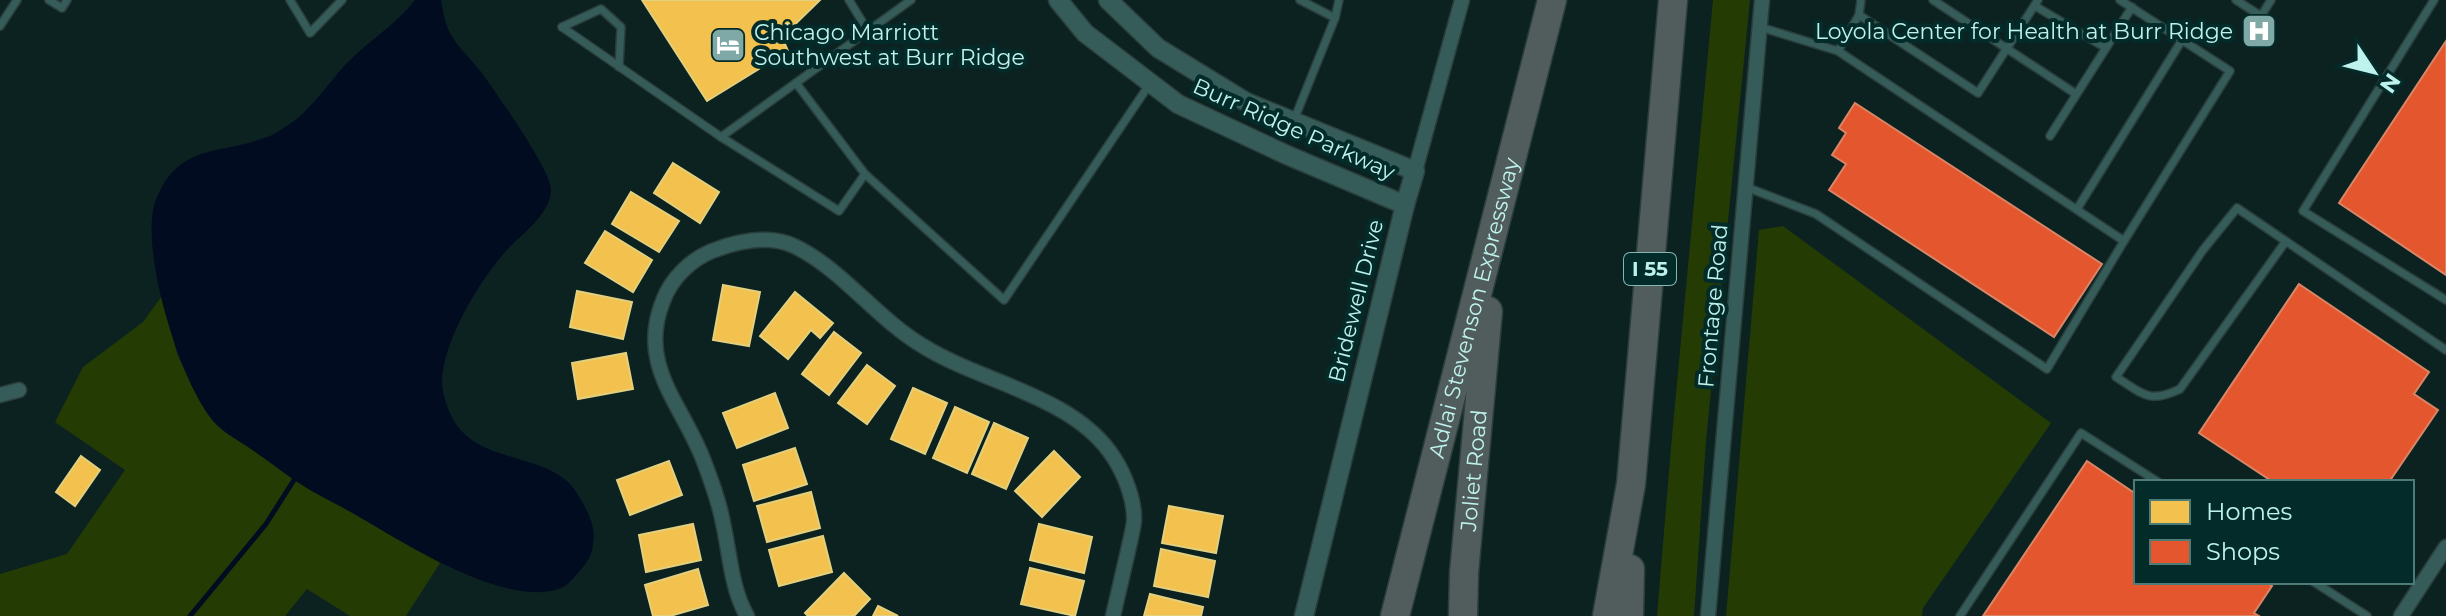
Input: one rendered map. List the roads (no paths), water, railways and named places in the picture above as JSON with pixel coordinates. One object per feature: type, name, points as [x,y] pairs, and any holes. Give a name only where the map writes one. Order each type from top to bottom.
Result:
[{"type":"highway","name":"Adlai Stevenson Expressway","points":[[1395,616],[1552,0]]},
{"type":"highway","name":"I 55","points":[[1607,616],[1631,484],[1673,0]]},
{"type":"highway","points":[[1669,55],[1681,0]]},
{"type":"highway","name":"Joliet Road","points":[[1463,616],[1464,573],[1495,230]]},
{"type":"highway","points":[[1629,616],[1631,484]]},
{"type":"street","name":"Burr Ridge Parkway","points":[[1058,0],[1085,33],[1178,104],[1405,205]]},
{"type":"street","name":"Burr Ridge Parkway","points":[[1108,0],[1158,48],[1246,102],[1415,171]]},
{"type":"street","name":"Bridewell Drive","points":[[1304,616],[1405,205],[1462,0]]},
{"type":"street","name":"Frontage Road","points":[[1708,616],[1762,0]]},
{"type":"street","points":[[747,616],[737,594],[723,520],[709,474],[660,372],[655,334],[657,315],[667,291],[681,272],[705,254],[731,244],[760,239],[790,244],[815,256],[879,314],[924,347],[1057,408],[1100,440],[1123,476],[1131,497],[1134,520],[1113,616]]},
{"type":"street","points":[[0,395],[19,390]]},
{"type":"street","points":[[2401,616],[2446,547]]},
{"type":"lane","points":[[0,26],[17,0]]},
{"type":"lane","points":[[49,0],[62,8],[67,0]]},
{"type":"lane","points":[[290,0],[310,33],[342,0]]},
{"type":"lane","points":[[849,0],[868,31]]},
{"type":"lane","points":[[721,137],[868,31],[901,3],[911,0]]},
{"type":"lane","points":[[1300,0],[1335,18]]},
{"type":"lane","points":[[1293,122],[1335,18],[1339,0]]},
{"type":"lane","points":[[1838,51],[1859,15],[1861,0]]},
{"type":"lane","points":[[1933,0],[2076,94]]},
{"type":"lane","points":[[1746,187],[1816,214],[2047,369],[2230,71],[2120,0]]},
{"type":"lane","points":[[2236,0],[2261,16],[2271,0]]},
{"type":"lane","points":[[2434,0],[2303,211],[2446,300]]},
{"type":"lane","points":[[1859,15],[1978,93],[2037,3],[2106,48]]},
{"type":"lane","points":[[2050,136],[2132,7]]},
{"type":"lane","points":[[619,67],[621,27],[601,9],[562,27],[619,67],[721,137],[839,211],[865,174]]},
{"type":"lane","points":[[1760,27],[1838,51],[2124,241]]},
{"type":"lane","points":[[2077,209],[2182,40]]},
{"type":"lane","points":[[796,83],[865,174],[1004,300],[1150,83]]},
{"type":"lane","points":[[2286,241],[2180,389],[2162,397],[2143,394],[2116,377],[2203,250],[2237,208],[2286,241],[2446,350]]},
{"type":"lane","points":[[1960,616],[2081,433],[2155,480]]},
{"type":"lane","points":[[2317,584],[2367,616]]},
{"type":"water","points":[[415,0],[441,0],[453,38],[510,114],[534,151],[549,182],[551,192],[545,210],[505,252],[473,296],[448,349],[442,382],[451,415],[461,430],[489,449],[554,472],[574,488],[581,500],[593,527],[592,548],[581,570],[558,589],[536,592],[510,589],[452,568],[307,488],[228,434],[203,406],[189,380],[176,348],[157,279],[152,218],[157,197],[178,167],[203,154],[280,131],[301,115],[346,64]]},
{"type":"waterway","points":[[190,616],[266,524],[294,480]]},
{"type":"place","name":"Loyola Center for Health at Burr Ridge","points":[[2259,31]]},
{"type":"place","name":"Chicago Marriott Southwest at Burr Ridge","points":[[728,45]]}]
